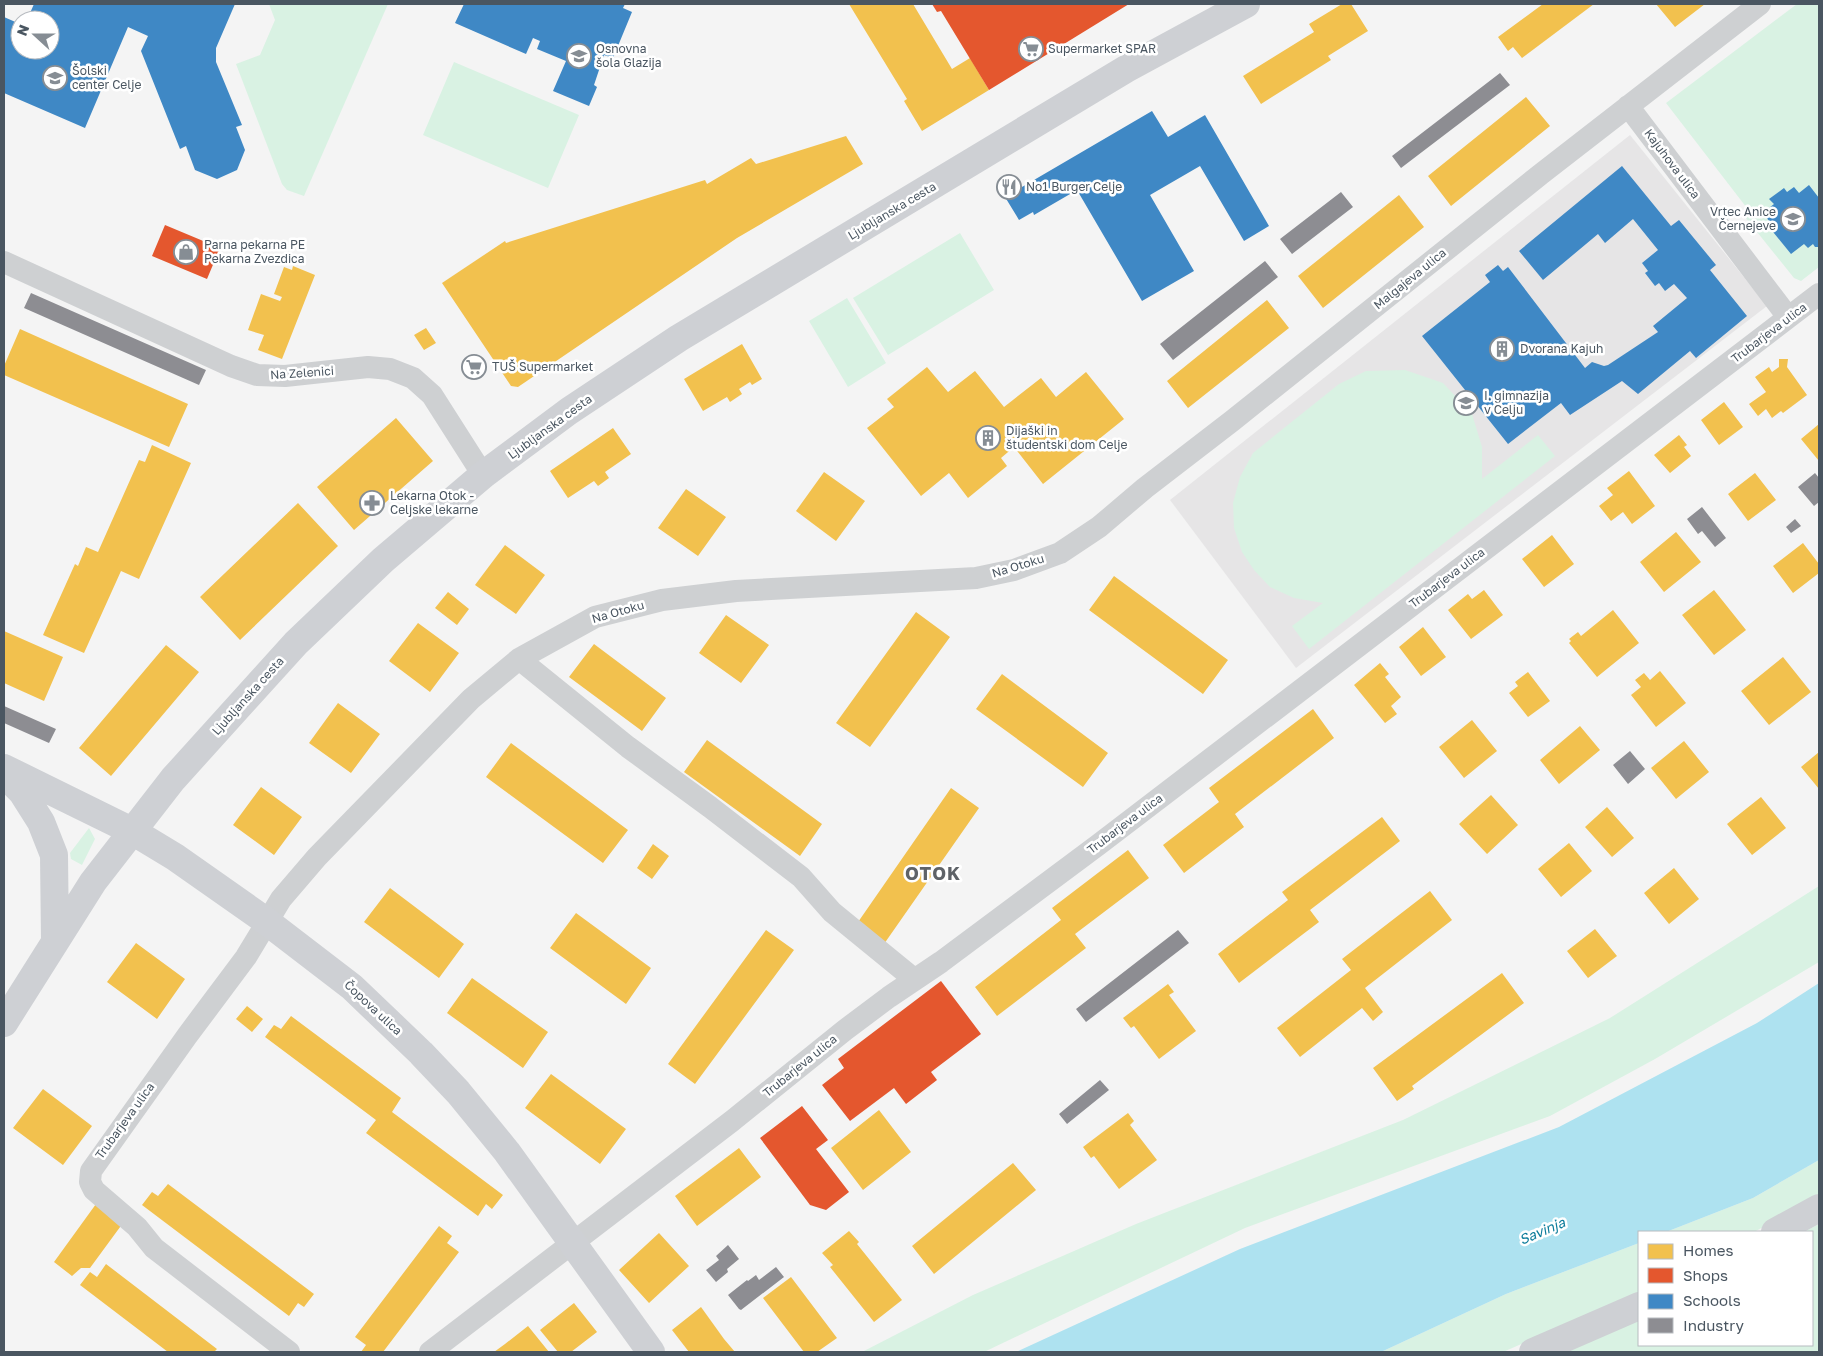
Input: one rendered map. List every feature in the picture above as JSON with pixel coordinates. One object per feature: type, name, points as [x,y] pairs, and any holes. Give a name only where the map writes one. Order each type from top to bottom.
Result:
[{"type":"street","name":"Ljubljanska cesta","points":[[4,1023],[93,882],[173,779],[296,643],[383,560],[483,475],[569,411],[680,338],[1126,69],[1246,4]]},
{"type":"street","name":"Malgajeva ulica","points":[[1060,553],[1099,528],[1145,488],[1760,4]]},
{"type":"street","name":"Kajuhova ulica","points":[[1628,106],[1788,318]]},
{"type":"street","name":"Na Zelenici","points":[[4,262],[231,366],[257,376],[284,376],[368,367],[390,369],[413,378],[432,395],[483,475]]},
{"type":"street","name":"Trubarjeva ulica","points":[[430,1352],[732,1121],[838,1035],[914,979],[941,962],[1098,845],[1819,294]]},
{"type":"street","name":"Na Otoku","points":[[273,910],[317,857],[471,699],[519,659],[596,617],[662,600],[736,591],[976,578],[1014,570],[1060,553]]},
{"type":"street","points":[[519,659],[628,747],[801,877],[832,912],[914,979]]},
{"type":"street","name":"Čopova ulica","points":[[4,768],[132,831],[175,857],[273,910],[458,1092],[507,1152],[574,1242],[651,1352]]},
{"type":"street","points":[[4,774],[22,792],[32,807],[41,822],[54,856],[55,940]]},
{"type":"street","name":"Trubarjeva ulica","points":[[273,910],[246,957],[97,1160],[91,1171],[90,1182],[94,1190],[137,1228],[162,1256],[289,1352]]},
{"type":"street","points":[[1777,1231],[1819,1208]]},
{"type":"street","points":[[1533,1352],[1638,1306]]},
{"type":"shaded area","name":"I. gimnazija v Celju","points":[[1630,135],[1767,306],[1296,668],[1170,500]]},
{"type":"green space","points":[[269,4],[388,4],[304,196],[287,190],[282,184],[236,64],[260,55],[275,20]]},
{"type":"green space","points":[[1797,4],[1819,4],[1819,267],[1801,281],[1794,278],[1745,217],[1750,212],[1666,103]]},
{"type":"green space","points":[[454,62],[579,115],[548,188],[423,135]]},
{"type":"green space","points":[[960,233],[994,290],[888,355],[853,298]]},
{"type":"green space","points":[[847,298],[886,363],[848,387],[809,321]]},
{"type":"green space","points":[[1405,370],[1443,383],[1472,414],[1482,447],[1482,479],[1538,435],[1555,456],[1309,649],[1292,626],[1323,603],[1294,598],[1270,587],[1254,570],[1242,552],[1234,528],[1233,503],[1240,477],[1253,453],[1339,384],[1366,371]]},
{"type":"green space","points":[[89,828],[95,839],[82,865],[71,859],[70,853]]},
{"type":"green space","points":[[1819,886],[1819,962],[1655,1059],[1550,1116],[1245,1228],[984,1352],[862,1352],[973,1295],[1136,1224],[1403,1120],[1610,1018]]},
{"type":"green space","points":[[1819,1160],[1819,1197],[1756,1231],[1669,1231],[1753,1198]]},
{"type":"green space","points":[[1819,1224],[1819,1352],[1561,1352],[1638,1319],[1638,1346],[1813,1346],[1813,1231],[1806,1231]]},
{"type":"green space","points":[[1638,1243],[1638,1293],[1503,1352],[1381,1352],[1506,1294]]},
{"type":"water","name":"Savinja","points":[[1819,983],[1819,1160],[1753,1198],[1669,1231],[1638,1231],[1638,1243],[1506,1294],[1381,1352],[1016,1352],[1240,1249],[1559,1127],[1757,1023]]},
{"type":"building: Homes","points":[[849,4],[913,4],[952,69],[970,58],[989,90],[922,131],[904,101],[907,99]]},
{"type":"building: Homes","points":[[1342,4],[1351,4],[1368,31],[1328,56],[1331,60],[1261,104],[1243,76],[1314,32],[1309,24]]},
{"type":"building: Homes","points":[[1543,4],[1594,4],[1522,58],[1513,47],[1508,51],[1498,37]]},
{"type":"building: Homes","points":[[1656,4],[1705,4],[1675,27]]},
{"type":"building: Homes","points":[[1526,97],[1550,126],[1451,206],[1428,176]]},
{"type":"building: Homes","points":[[846,136],[863,164],[737,238],[518,387],[511,386],[442,283],[505,241],[506,243],[705,180],[707,184],[751,158],[756,164]]},
{"type":"building: Homes","points":[[1399,195],[1424,227],[1323,308],[1298,276]]},
{"type":"building: Homes","points":[[293,266],[315,275],[282,359],[258,350],[264,335],[248,330],[261,294],[280,301],[282,297],[274,294],[284,267],[292,270]]},
{"type":"building: Homes","points":[[1267,300],[1289,328],[1188,408],[1167,381]]},
{"type":"building: Homes","points":[[426,328],[436,343],[424,350],[414,335]]},
{"type":"building: Homes","points":[[20,329],[188,404],[169,447],[4,375],[4,366]]},
{"type":"building: Homes","points":[[742,344],[762,379],[752,385],[750,382],[739,389],[742,394],[730,402],[727,397],[703,411],[684,379]]},
{"type":"building: Homes","points":[[1779,359],[1788,359],[1787,367],[1807,395],[1783,413],[1781,411],[1772,418],[1766,409],[1758,416],[1749,404],[1766,392],[1755,377],[1769,367],[1772,372],[1779,367]]},
{"type":"building: Homes","name":"Dijaški in študentski dom Celje","points":[[927,367],[948,392],[975,371],[1004,407],[1041,378],[1056,397],[1086,372],[1124,419],[1043,484],[1014,447],[1001,458],[1007,466],[968,498],[949,473],[921,496],[867,428],[894,407],[887,399]]},
{"type":"building: Homes","points":[[1724,402],[1743,427],[1719,445],[1701,420]]},
{"type":"building: Homes","points":[[396,418],[433,461],[354,530],[317,487]]},
{"type":"building: Homes","points":[[1819,424],[1819,461],[1801,439]]},
{"type":"building: Homes","points":[[613,428],[631,454],[605,472],[609,478],[598,486],[594,481],[568,498],[550,471]]},
{"type":"building: Homes","points":[[1679,435],[1687,445],[1684,447],[1691,456],[1670,473],[1654,455]]},
{"type":"building: Homes","points":[[152,445],[191,463],[139,579],[121,571],[84,653],[43,635],[75,564],[78,566],[86,547],[98,552],[139,460],[145,462]]},
{"type":"building: Homes","points":[[1629,471],[1655,506],[1632,524],[1623,512],[1611,521],[1599,506],[1613,495],[1607,488]]},
{"type":"building: Homes","points":[[824,472],[865,501],[836,541],[796,511]]},
{"type":"building: Homes","points":[[1755,473],[1776,500],[1748,521],[1728,494]]},
{"type":"building: Homes","points":[[686,489],[726,517],[698,556],[658,528]]},
{"type":"building: Homes","points":[[298,503],[338,546],[240,640],[200,597]]},
{"type":"building: Homes","points":[[1676,532],[1701,562],[1664,592],[1640,562]]},
{"type":"building: Homes","points":[[1552,535],[1574,564],[1544,587],[1522,559]]},
{"type":"building: Homes","points":[[1803,543],[1819,564],[1819,573],[1793,593],[1773,566]]},
{"type":"building: Homes","points":[[505,545],[545,575],[516,614],[475,585]]},
{"type":"building: Homes","points":[[1114,576],[1228,660],[1203,694],[1089,610]]},
{"type":"building: Homes","points":[[1484,590],[1503,615],[1471,639],[1448,610],[1468,594],[1472,599]]},
{"type":"building: Homes","points":[[1714,590],[1746,630],[1714,655],[1682,615]]},
{"type":"building: Homes","points":[[448,592],[469,609],[457,625],[435,608]]},
{"type":"building: Homes","points":[[1613,610],[1639,643],[1597,677],[1569,643],[1571,641],[1569,639],[1578,632],[1581,636]]},
{"type":"building: Homes","points":[[916,612],[950,637],[870,747],[836,723]]},
{"type":"building: Homes","points":[[726,615],[769,645],[741,683],[699,653]]},
{"type":"building: Homes","points":[[418,623],[459,653],[430,692],[389,661]]},
{"type":"building: Homes","points":[[1423,627],[1446,657],[1421,676],[1399,647]]},
{"type":"building: Homes","points":[[4,631],[63,657],[44,701],[4,683]]},
{"type":"building: Homes","points":[[594,644],[666,698],[642,731],[569,677]]},
{"type":"building: Homes","points":[[166,645],[199,672],[111,776],[79,748]]},
{"type":"building: Homes","points":[[1783,657],[1811,692],[1769,725],[1741,691]]},
{"type":"building: Homes","points":[[1380,663],[1389,674],[1385,677],[1401,697],[1391,706],[1397,714],[1385,723],[1354,685]]},
{"type":"building: Homes","points":[[1660,671],[1686,703],[1656,727],[1631,695],[1641,687],[1635,680],[1644,673],[1650,680]]},
{"type":"building: Homes","points":[[1528,672],[1550,701],[1528,717],[1509,693],[1518,686],[1515,682]]},
{"type":"building: Homes","points":[[1002,674],[1108,753],[1083,787],[976,709]]},
{"type":"building: Homes","points":[[338,703],[380,734],[351,773],[309,743]]},
{"type":"building: Homes","points":[[1313,709],[1334,738],[1235,814],[1244,827],[1184,873],[1163,845],[1219,802],[1209,788]]},
{"type":"building: Homes","points":[[1472,720],[1497,751],[1464,778],[1439,747]]},
{"type":"building: Homes","points":[[1580,726],[1600,750],[1559,784],[1540,760]]},
{"type":"building: Homes","points":[[707,740],[822,824],[800,856],[684,772]]},
{"type":"building: Homes","points":[[1684,741],[1709,772],[1676,799],[1651,768]]},
{"type":"building: Homes","points":[[511,743],[628,830],[603,863],[486,777]]},
{"type":"building: Homes","points":[[1819,752],[1819,789],[1801,767]]},
{"type":"building: Homes","points":[[261,787],[302,817],[274,855],[233,825]]},
{"type":"building: Homes","points":[[951,788],[979,808],[884,944],[856,925]]},
{"type":"building: Homes","points":[[1491,795],[1518,825],[1487,854],[1459,824]]},
{"type":"building: Homes","points":[[1761,797],[1786,828],[1752,855],[1727,824]]},
{"type":"building: Homes","points":[[1607,807],[1634,838],[1612,857],[1585,827]]},
{"type":"building: Homes","points":[[1382,817],[1400,841],[1310,910],[1319,922],[1239,983],[1218,954],[1288,900],[1282,892]]},
{"type":"building: Homes","points":[[1569,843],[1592,871],[1561,897],[1538,869]]},
{"type":"building: Homes","points":[[653,844],[669,856],[652,879],[637,868]]},
{"type":"building: Homes","points":[[1128,850],[1149,878],[1075,934],[1086,948],[997,1016],[975,987],[1061,920],[1052,908]]},
{"type":"building: Homes","points":[[1674,868],[1699,899],[1669,924],[1644,893]]},
{"type":"building: Homes","points":[[390,888],[464,944],[439,978],[364,922]]},
{"type":"building: Homes","points":[[1430,891],[1452,920],[1365,988],[1383,1012],[1373,1021],[1362,1008],[1300,1057],[1277,1028],[1351,970],[1342,959]]},
{"type":"building: Homes","points":[[576,913],[651,968],[626,1004],[550,948]]},
{"type":"building: Homes","points":[[1595,929],[1617,956],[1588,978],[1567,951]]},
{"type":"building: Homes","points":[[766,930],[794,950],[695,1084],[668,1064]]},
{"type":"building: Homes","points":[[136,943],[185,979],[157,1019],[107,982]]},
{"type":"building: Homes","points":[[1502,973],[1524,1003],[1412,1086],[1414,1089],[1397,1101],[1373,1068]]},
{"type":"building: Homes","points":[[472,978],[548,1032],[523,1068],[447,1013]]},
{"type":"building: Homes","points":[[1168,984],[1174,992],[1169,995],[1196,1031],[1159,1059],[1134,1026],[1131,1028],[1123,1018]]},
{"type":"building: Homes","points":[[247,1006],[263,1019],[252,1032],[236,1019]]},
{"type":"building: Homes","points":[[291,1016],[401,1098],[392,1112],[503,1195],[492,1209],[486,1204],[478,1216],[366,1133],[376,1120],[265,1037],[274,1025],[281,1029]]},
{"type":"building: Homes","points":[[551,1074],[626,1129],[600,1164],[525,1108]]},
{"type":"building: Homes","points":[[43,1089],[92,1126],[63,1165],[13,1128]]},
{"type":"building: Homes","points":[[879,1110],[911,1152],[863,1190],[831,1148]]},
{"type":"building: Homes","points":[[1128,1113],[1134,1121],[1130,1125],[1157,1160],[1119,1189],[1094,1156],[1091,1158],[1083,1147]]},
{"type":"building: Homes","points":[[739,1148],[761,1177],[697,1226],[675,1196]]},
{"type":"building: Homes","points":[[1013,1163],[1036,1190],[934,1274],[912,1246]]},
{"type":"building: Homes","points":[[168,1184],[314,1294],[304,1307],[298,1303],[289,1316],[142,1205],[152,1192],[158,1196]]},
{"type":"building: Homes","points":[[96,1204],[123,1223],[90,1268],[81,1268],[72,1276],[54,1262]]},
{"type":"building: Homes","points":[[439,1226],[452,1236],[447,1243],[459,1252],[383,1352],[361,1352],[366,1345],[355,1337]]},
{"type":"building: Homes","points":[[849,1231],[859,1242],[857,1244],[902,1300],[874,1322],[830,1267],[833,1265],[822,1253]]},
{"type":"building: Homes","points":[[659,1233],[689,1266],[649,1303],[619,1270]]},
{"type":"building: Homes","points":[[106,1264],[217,1349],[214,1352],[168,1352],[80,1285],[90,1272],[97,1277]]},
{"type":"building: Homes","points":[[791,1277],[837,1338],[817,1352],[804,1352],[763,1298]]},
{"type":"building: Homes","points":[[574,1303],[597,1332],[571,1352],[558,1352],[540,1330]]},
{"type":"building: Homes","points":[[701,1307],[735,1352],[689,1352],[672,1330]]},
{"type":"building: Homes","points":[[528,1326],[549,1352],[494,1352],[505,1344]]},
{"type":"building: Shops","points":[[932,4],[1129,4],[989,90],[941,11],[937,12]]},
{"type":"building: Shops","name":"Parna pekarna PE Pekarna Zvezdica","points":[[165,225],[220,248],[207,279],[152,256]]},
{"type":"building: Shops","points":[[941,981],[981,1034],[931,1072],[937,1080],[906,1104],[894,1088],[850,1121],[822,1085],[844,1068],[838,1059]]},
{"type":"building: Shops","points":[[802,1106],[828,1140],[816,1149],[849,1192],[826,1210],[810,1205],[760,1138]]},
{"type":"building: Schools","name":"Šolski center Celje","points":[[34,4],[235,4],[216,48],[216,62],[242,125],[236,127],[245,150],[237,170],[217,179],[195,170],[186,146],[180,149],[141,51],[148,36],[128,27],[85,128],[4,93],[4,17],[10,20],[10,60],[60,60],[60,10],[31,10]]},
{"type":"building: Schools","name":"Osnovna šola Glazija","points":[[464,4],[625,4],[623,8],[632,12],[613,58],[604,55],[594,85],[597,87],[589,106],[553,91],[566,61],[537,49],[540,41],[533,38],[526,54],[455,23]]},
{"type":"building: Schools","points":[[1152,111],[1168,137],[1205,115],[1269,226],[1244,241],[1200,166],[1150,195],[1194,271],[1142,301],[1077,190],[1034,215],[1033,212],[1019,220],[1005,197]]},
{"type":"building: Schools","points":[[1622,166],[1671,226],[1679,220],[1716,265],[1710,270],[1747,316],[1696,358],[1690,351],[1638,394],[1622,381],[1570,415],[1561,403],[1508,444],[1422,336],[1490,282],[1485,275],[1498,265],[1503,271],[1508,267],[1585,368],[1592,362],[1604,366],[1608,365],[1658,332],[1653,326],[1687,298],[1674,284],[1665,291],[1659,283],[1655,286],[1645,273],[1648,271],[1642,263],[1658,250],[1633,219],[1605,243],[1598,234],[1543,280],[1519,251]]},
{"type":"building: Schools","name":"Vrtec Anice Černejeve","points":[[1809,185],[1819,198],[1819,247],[1815,247],[1813,244],[1808,248],[1804,244],[1791,254],[1769,227],[1772,225],[1763,213],[1774,204],[1769,199],[1784,188],[1787,192],[1794,187],[1799,193]]},
{"type":"building: Industry","points":[[1500,73],[1510,85],[1401,168],[1392,156]]},
{"type":"building: Industry","points":[[1341,192],[1353,207],[1292,254],[1280,239]]},
{"type":"building: Industry","points":[[1265,261],[1278,277],[1173,360],[1160,344]]},
{"type":"building: Industry","points":[[31,293],[206,370],[199,385],[24,308]]},
{"type":"building: Industry","points":[[1815,473],[1819,478],[1819,502],[1814,506],[1798,487]]},
{"type":"building: Industry","points":[[1702,507],[1726,538],[1715,547],[1702,531],[1698,534],[1687,519]]},
{"type":"building: Industry","points":[[1795,519],[1801,526],[1791,533],[1786,527]]},
{"type":"building: Industry","points":[[4,706],[56,729],[49,743],[4,723]]},
{"type":"building: Industry","points":[[1630,751],[1645,769],[1628,784],[1613,765]]},
{"type":"building: Industry","points":[[1178,930],[1189,943],[1086,1022],[1076,1009]]},
{"type":"building: Industry","points":[[1100,1080],[1109,1090],[1067,1124],[1059,1114]]},
{"type":"building: Industry","points":[[728,1245],[739,1259],[716,1282],[706,1270],[719,1260],[716,1256]]},
{"type":"building: Industry","points":[[776,1267],[784,1277],[741,1310],[739,1309],[728,1295],[747,1280],[756,1275],[759,1280]]},
{"type":"place","name":"Supermarket SPAR","points":[[1031,49]]},
{"type":"place","name":"Osnovna šola Glazija","points":[[579,56]]},
{"type":"place","name":"Šolski center Celje","points":[[55,78]]},
{"type":"place","name":"No1 Burger Celje","points":[[1009,187]]},
{"type":"place","name":"Vrtec Anice Černejeve","points":[[1793,219]]},
{"type":"place","name":"Parna pekarna PE Pekarna Zvezdica","points":[[186,252]]},
{"type":"place","name":"Dvorana Kajuh","points":[[1502,349]]},
{"type":"place","name":"TUŠ Supermarket","points":[[474,367]]},
{"type":"place","name":"I. gimnazija v Celju","points":[[1466,403]]},
{"type":"place","name":"Dijaški in študentski dom Celje","points":[[988,438]]},
{"type":"place","name":"Lekarna Otok - Celjske lekarne","points":[[372,503]]},
{"type":"district","name":"OTOK","points":[[933,874]]}]
